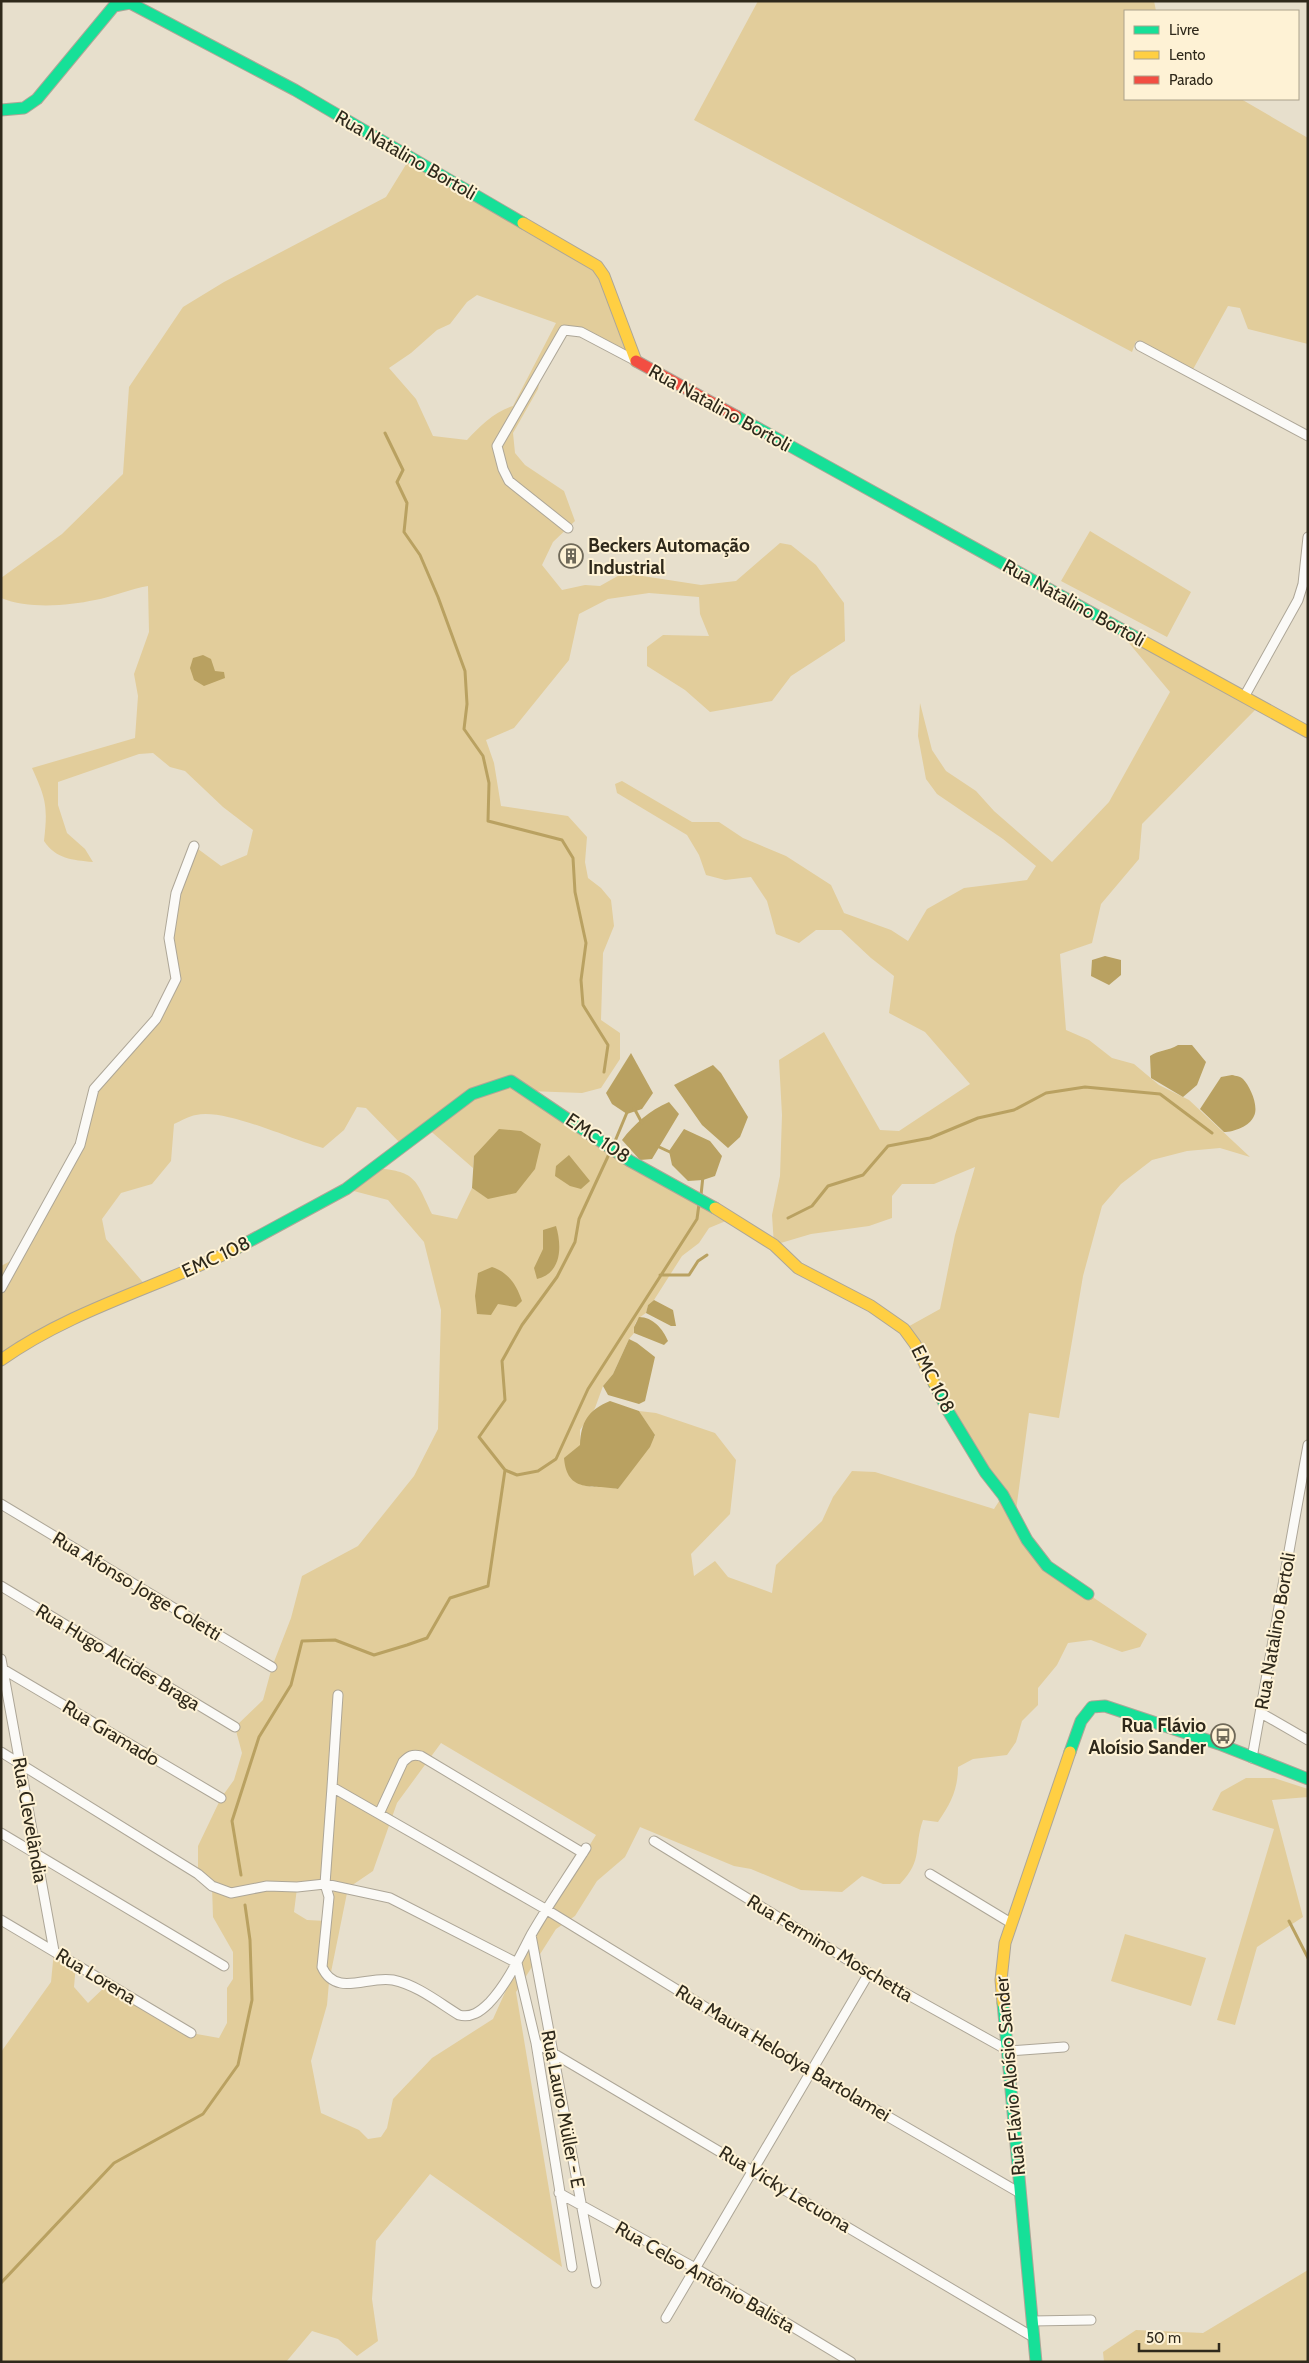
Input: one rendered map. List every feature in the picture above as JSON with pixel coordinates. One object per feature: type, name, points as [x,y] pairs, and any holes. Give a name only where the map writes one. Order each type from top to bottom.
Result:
[{"type":"street","name":"Rua Natalino Bortoli","points":[[1,110],[24,108],[38,99],[114,6],[130,3],[295,90],[597,266],[604,276],[636,361],[1308,732]]},
{"type":"street","points":[[568,528],[509,481],[503,469],[498,446],[564,330],[581,332],[636,361]]},
{"type":"street","points":[[1140,346],[1308,436]]},
{"type":"street","points":[[1244,697],[1298,600],[1303,584],[1308,537]]},
{"type":"street","points":[[1,1288],[80,1145],[94,1089],[156,1019],[176,978],[169,938],[176,893],[194,846]]},
{"type":"street","name":"EMC 108","points":[[1,1360],[28,1340],[106,1302],[195,1269],[267,1233],[346,1189],[472,1094],[511,1081],[630,1161],[733,1218],[774,1245],[798,1268],[871,1306],[904,1329],[915,1344],[948,1411],[986,1472],[1003,1495],[1027,1540],[1047,1566],[1088,1594]]},
{"type":"street","name":"Rua Natalino Bortoli","points":[[1252,1758],[1308,1445]]},
{"type":"street","name":"Rua Afonso Jorge Coletti","points":[[1,1504],[272,1667]]},
{"type":"street","name":"Rua Hugo Alcides Braga","points":[[1,1586],[236,1727]]},
{"type":"street","name":"Rua Clevelândia","points":[[1,1659],[54,1950]]},
{"type":"street","name":"Rua Gramado","points":[[2,1668],[221,1798]]},
{"type":"street","points":[[338,1695],[325,1884],[329,1897],[322,1967],[326,1975],[342,1984],[391,1980],[410,1986],[459,2015],[468,2017],[489,2002],[517,1963],[531,1936],[585,1850],[415,1754],[409,1756],[403,1762],[379,1814]]},
{"type":"street","name":"Rua Flávio Aloísio Sander","points":[[1036,2362],[1001,1980],[1002,1959],[1011,1923],[1072,1743],[1081,1721],[1092,1707],[1105,1706],[1219,1744],[1252,1758]]},
{"type":"street","points":[[1261,1713],[1308,1740]]},
{"type":"street","points":[[1,1752],[198,1874],[212,1886],[232,1893],[267,1886],[297,1888],[325,1884],[390,1898],[517,1963]]},
{"type":"street","points":[[1252,1758],[1308,1779]]},
{"type":"street","name":"Rua Maura Helodya Bartolamei","points":[[332,1787],[547,1910],[812,2072],[1020,2194]]},
{"type":"street","points":[[1,1833],[224,1966]]},
{"type":"street","name":"Rua Fermino Moschetta","points":[[654,1841],[869,1973],[1009,2052]]},
{"type":"street","points":[[930,1874],[1011,1923]]},
{"type":"street","name":"Rua Lorena","points":[[1,1920],[191,2033]]},
{"type":"street","name":"Rua Lauro Müller - E","points":[[531,1936],[596,2283]]},
{"type":"street","name":"Rua Lauro Müller - E","points":[[517,1963],[536,2043],[572,2267]]},
{"type":"street","points":[[666,2318],[869,1973]]},
{"type":"street","name":"Rua Vicky Lecuona","points":[[536,2043],[754,2170],[1033,2337]]},
{"type":"street","points":[[1009,2052],[1064,2047]]},
{"type":"street","name":"Rua Celso Antônio Balista","points":[[559,2193],[696,2269],[851,2362]]},
{"type":"street","points":[[1032,2321],[1091,2320]]},
{"type":"shaded area","points":[[758,1],[1154,1],[1156,10],[1124,10],[1124,100],[1243,100],[1308,138],[1308,344],[1248,329],[1240,308],[1228,306],[1191,373],[1136,341],[1132,352],[694,120]]},
{"type":"shaded area","points":[[410,158],[597,266],[636,361],[581,332],[564,330],[542,369],[538,389],[513,433],[515,453],[525,465],[564,491],[575,521],[553,542],[542,565],[562,590],[585,585],[600,586],[623,573],[701,585],[736,581],[780,543],[791,545],[816,565],[844,603],[845,641],[791,676],[772,701],[710,712],[685,690],[647,666],[647,647],[663,635],[709,636],[700,614],[699,597],[649,593],[608,599],[579,614],[569,660],[514,728],[486,740],[494,763],[501,806],[568,816],[587,837],[585,862],[588,878],[601,888],[611,900],[614,926],[603,953],[601,1020],[620,1033],[620,1059],[601,1088],[582,1093],[529,1091],[733,1218],[709,1228],[699,1243],[682,1256],[654,1300],[648,1305],[646,1313],[635,1324],[634,1333],[629,1339],[613,1374],[603,1386],[595,1408],[580,1430],[580,1445],[590,1487],[605,1486],[618,1489],[655,1436],[639,1411],[656,1413],[715,1433],[736,1460],[730,1514],[691,1554],[694,1576],[715,1561],[728,1577],[772,1593],[776,1565],[822,1521],[833,1497],[852,1471],[875,1472],[994,1509],[1003,1495],[904,1329],[940,1309],[955,1235],[975,1167],[934,1184],[902,1184],[892,1196],[892,1218],[869,1226],[811,1234],[774,1245],[772,1215],[780,1176],[782,1115],[779,1060],[824,1032],[880,1130],[899,1131],[970,1084],[925,1032],[889,1013],[894,976],[841,930],[816,930],[799,943],[776,934],[767,901],[751,877],[725,880],[706,875],[699,855],[687,835],[617,793],[615,784],[622,781],[692,822],[719,822],[743,838],[786,856],[831,885],[844,913],[891,930],[908,941],[927,909],[964,888],[1027,880],[1036,866],[1003,839],[937,794],[926,779],[918,736],[920,703],[932,750],[946,771],[976,791],[994,811],[1052,862],[1109,802],[1170,692],[1113,624],[1260,705],[1142,824],[1139,859],[1101,904],[1092,943],[1060,954],[1066,1030],[1089,1040],[1112,1058],[1134,1064],[1159,1085],[1189,1100],[1250,1157],[1220,1148],[1187,1151],[1152,1160],[1121,1184],[1102,1206],[1083,1276],[1059,1418],[1029,1413],[1015,1518],[1047,1566],[1147,1634],[1140,1647],[1122,1652],[1091,1640],[1068,1643],[1057,1665],[1038,1688],[1038,1705],[1022,1721],[1016,1742],[1007,1755],[973,1759],[958,1767],[957,1782],[950,1802],[938,1822],[923,1820],[915,1860],[900,1884],[883,1884],[862,1876],[842,1892],[801,1890],[751,1869],[734,1866],[640,1827],[625,1857],[597,1881],[575,1916],[556,1929],[516,1992],[562,2267],[430,2174],[376,2241],[372,2299],[378,2341],[357,2356],[338,2339],[312,2331],[286,2362],[1,2362],[1,2052],[51,1982],[54,1951],[76,1964],[74,1987],[88,2003],[109,1983],[191,2033],[219,2038],[227,2023],[227,1988],[233,1979],[233,1952],[213,1917],[212,1886],[198,1874],[198,1846],[221,1798],[234,1780],[242,1753],[235,1727],[263,1700],[272,1667],[291,1618],[302,1576],[358,1546],[414,1476],[438,1429],[441,1310],[424,1242],[388,1200],[346,1189],[373,1168],[398,1171],[406,1174],[417,1184],[432,1214],[457,1219],[472,1188],[489,1199],[474,1156],[473,1168],[426,1127],[402,1145],[366,1108],[357,1107],[344,1130],[323,1148],[241,1120],[209,1114],[191,1116],[174,1124],[171,1161],[152,1184],[121,1193],[102,1219],[106,1239],[147,1287],[1,1360],[1,1266],[20,1256],[79,1145],[94,1089],[156,1019],[176,979],[169,938],[176,893],[194,846],[221,866],[247,855],[253,830],[223,807],[185,771],[170,767],[153,753],[139,754],[58,782],[58,805],[67,833],[85,849],[93,862],[65,858],[49,847],[44,841],[45,803],[32,768],[135,738],[138,696],[134,674],[149,632],[148,586],[84,602],[60,605],[35,605],[1,598],[1,578],[62,534],[123,474],[129,387],[183,307],[224,282],[386,197]],"holes":[[[477,295],[556,323],[513,406],[494,416],[467,440],[433,436],[416,399],[389,368],[411,353],[437,330],[450,324],[467,302]],[[441,1743],[596,1835],[525,1948],[493,2019],[432,2058],[393,2099],[387,2128],[381,2137],[368,2139],[359,2130],[321,2113],[311,2061],[327,2005],[329,1982],[348,1888],[373,1871],[397,1803]],[[334,1886],[332,1909],[326,1921],[307,1920],[294,1912],[297,1888]]]},
{"type":"shaded area","points":[[1090,531],[1191,592],[1167,637],[1061,581]]},
{"type":"shaded area","points":[[203,655],[211,659],[215,671],[224,672],[225,678],[204,686],[194,680],[190,668],[193,658]]},
{"type":"shaded area","points":[[1105,956],[1121,960],[1121,975],[1109,985],[1091,976],[1092,960]]},
{"type":"shaded area","points":[[1178,1045],[1192,1045],[1206,1062],[1197,1085],[1183,1097],[1151,1078],[1150,1056]]},
{"type":"shaded area","points":[[631,1053],[653,1093],[642,1109],[627,1114],[612,1104],[606,1093]]},
{"type":"shaded area","points":[[713,1065],[721,1073],[748,1117],[740,1137],[728,1148],[702,1125],[674,1085]]},
{"type":"shaded area","points":[[1232,1075],[1242,1078],[1246,1082],[1255,1102],[1255,1112],[1249,1123],[1237,1130],[1224,1132],[1200,1109],[1221,1077]]},
{"type":"shaded area","points":[[669,1102],[679,1114],[652,1159],[640,1160],[622,1140],[643,1118]]},
{"type":"shaded area","points":[[499,1129],[521,1131],[541,1144],[535,1169],[516,1193],[488,1199],[472,1188],[474,1156]]},
{"type":"shaded area","points":[[684,1129],[710,1141],[722,1156],[715,1176],[703,1180],[688,1181],[672,1165],[669,1151]]},
{"type":"shaded area","points":[[569,1155],[590,1181],[581,1189],[570,1186],[555,1176],[556,1166]]},
{"type":"shaded area","points":[[556,1226],[559,1250],[556,1265],[545,1276],[537,1279],[534,1268],[543,1249],[543,1230]]},
{"type":"shaded area","points":[[492,1267],[503,1272],[511,1280],[522,1301],[516,1307],[498,1304],[491,1315],[477,1314],[475,1296],[478,1273]]},
{"type":"shaded area","points":[[654,1300],[673,1310],[676,1326],[671,1326],[646,1313],[648,1305]]},
{"type":"shaded area","points":[[639,1317],[649,1319],[657,1324],[668,1341],[664,1345],[634,1333],[634,1327]]},
{"type":"shaded area","points":[[629,1339],[655,1357],[645,1401],[639,1404],[608,1395],[603,1386],[613,1374]]},
{"type":"shaded area","points":[[610,1401],[639,1411],[655,1435],[650,1447],[618,1489],[582,1485],[570,1477],[564,1458],[580,1445],[584,1423],[591,1413],[596,1408]]},
{"type":"shaded area","points":[[1246,1778],[1274,1778],[1308,1789],[1308,1797],[1272,1800],[1303,1917],[1257,1947],[1235,2025],[1217,2020],[1274,1829],[1212,1810],[1221,1792]]},
{"type":"shaded area","points":[[1125,1934],[1206,1958],[1191,2006],[1111,1981]]},
{"type":"shaded area","points":[[1308,2270],[1308,2362],[1104,2362],[1103,2352],[1136,2330],[1203,2333]]},
{"type":"waterway","points":[[385,433],[403,470],[397,482],[407,503],[404,532],[420,555],[438,597],[465,671],[467,704],[464,729],[483,756],[489,783],[488,821],[562,840],[573,858],[575,892],[586,943],[581,980],[583,1005],[608,1045],[604,1072]]},
{"type":"waterway","points":[[788,1218],[812,1206],[828,1186],[863,1175],[888,1146],[930,1138],[978,1118],[1014,1110],[1046,1093],[1085,1087],[1160,1094],[1212,1133]]},
{"type":"waterway","points":[[634,1108],[642,1123]]},
{"type":"waterway","points":[[613,1146],[628,1110]]},
{"type":"waterway","points":[[657,1146],[672,1153]]},
{"type":"waterway","points":[[241,1875],[232,1821],[259,1737],[291,1685],[302,1641],[335,1640],[374,1655],[427,1638],[450,1598],[488,1586],[505,1470],[479,1437],[505,1400],[502,1361],[522,1325],[557,1277],[575,1242],[579,1219],[610,1152]]},
{"type":"waterway","points":[[701,1195],[703,1176]]},
{"type":"waterway","points":[[505,1470],[517,1475],[538,1471],[556,1459],[588,1389],[697,1219],[699,1204]]},
{"type":"waterway","points":[[660,1275],[689,1275],[698,1261],[707,1255]]},
{"type":"waterway","points":[[1,2283],[114,2163],[203,2114],[238,2065],[252,2000],[250,1940],[245,1905]]},
{"type":"waterway","points":[[1289,1921],[1308,1958]]},
{"type":"traffic: fast","points":[[1,110],[24,108],[37,99],[114,6],[130,3],[295,90],[523,223]]},
{"type":"traffic: fast","points":[[736,416],[1139,639]]},
{"type":"traffic: fast","points":[[237,1248],[346,1189],[472,1094],[511,1081],[630,1161],[715,1208]]},
{"type":"traffic: fast","points":[[934,1383],[948,1411],[985,1472],[1003,1495],[1027,1540],[1047,1566],[1088,1594]]},
{"type":"traffic: fast","points":[[1070,1752],[1081,1721],[1092,1707],[1105,1706],[1219,1744],[1308,1779]]},
{"type":"traffic: fast","points":[[1003,2003],[1036,2362]]},
{"type":"traffic: slow","points":[[523,223],[597,266],[604,276],[636,361]]},
{"type":"traffic: slow","points":[[1139,639],[1308,732]]},
{"type":"traffic: slow","points":[[715,1208],[774,1245],[798,1268],[871,1306],[904,1329],[915,1344],[934,1383]]},
{"type":"traffic: slow","points":[[1,1360],[57,1326],[237,1248]]},
{"type":"traffic: slow","points":[[1003,2003],[1001,1980],[1005,1943],[1070,1752]]},
{"type":"traffic: jam","points":[[636,361],[736,416]]},
{"type":"place","name":"Beckers Automação Industrial","points":[[571,556]]},
{"type":"place","name":"Rua Flávio Aloísio Sander","points":[[1223,1736]]}]
